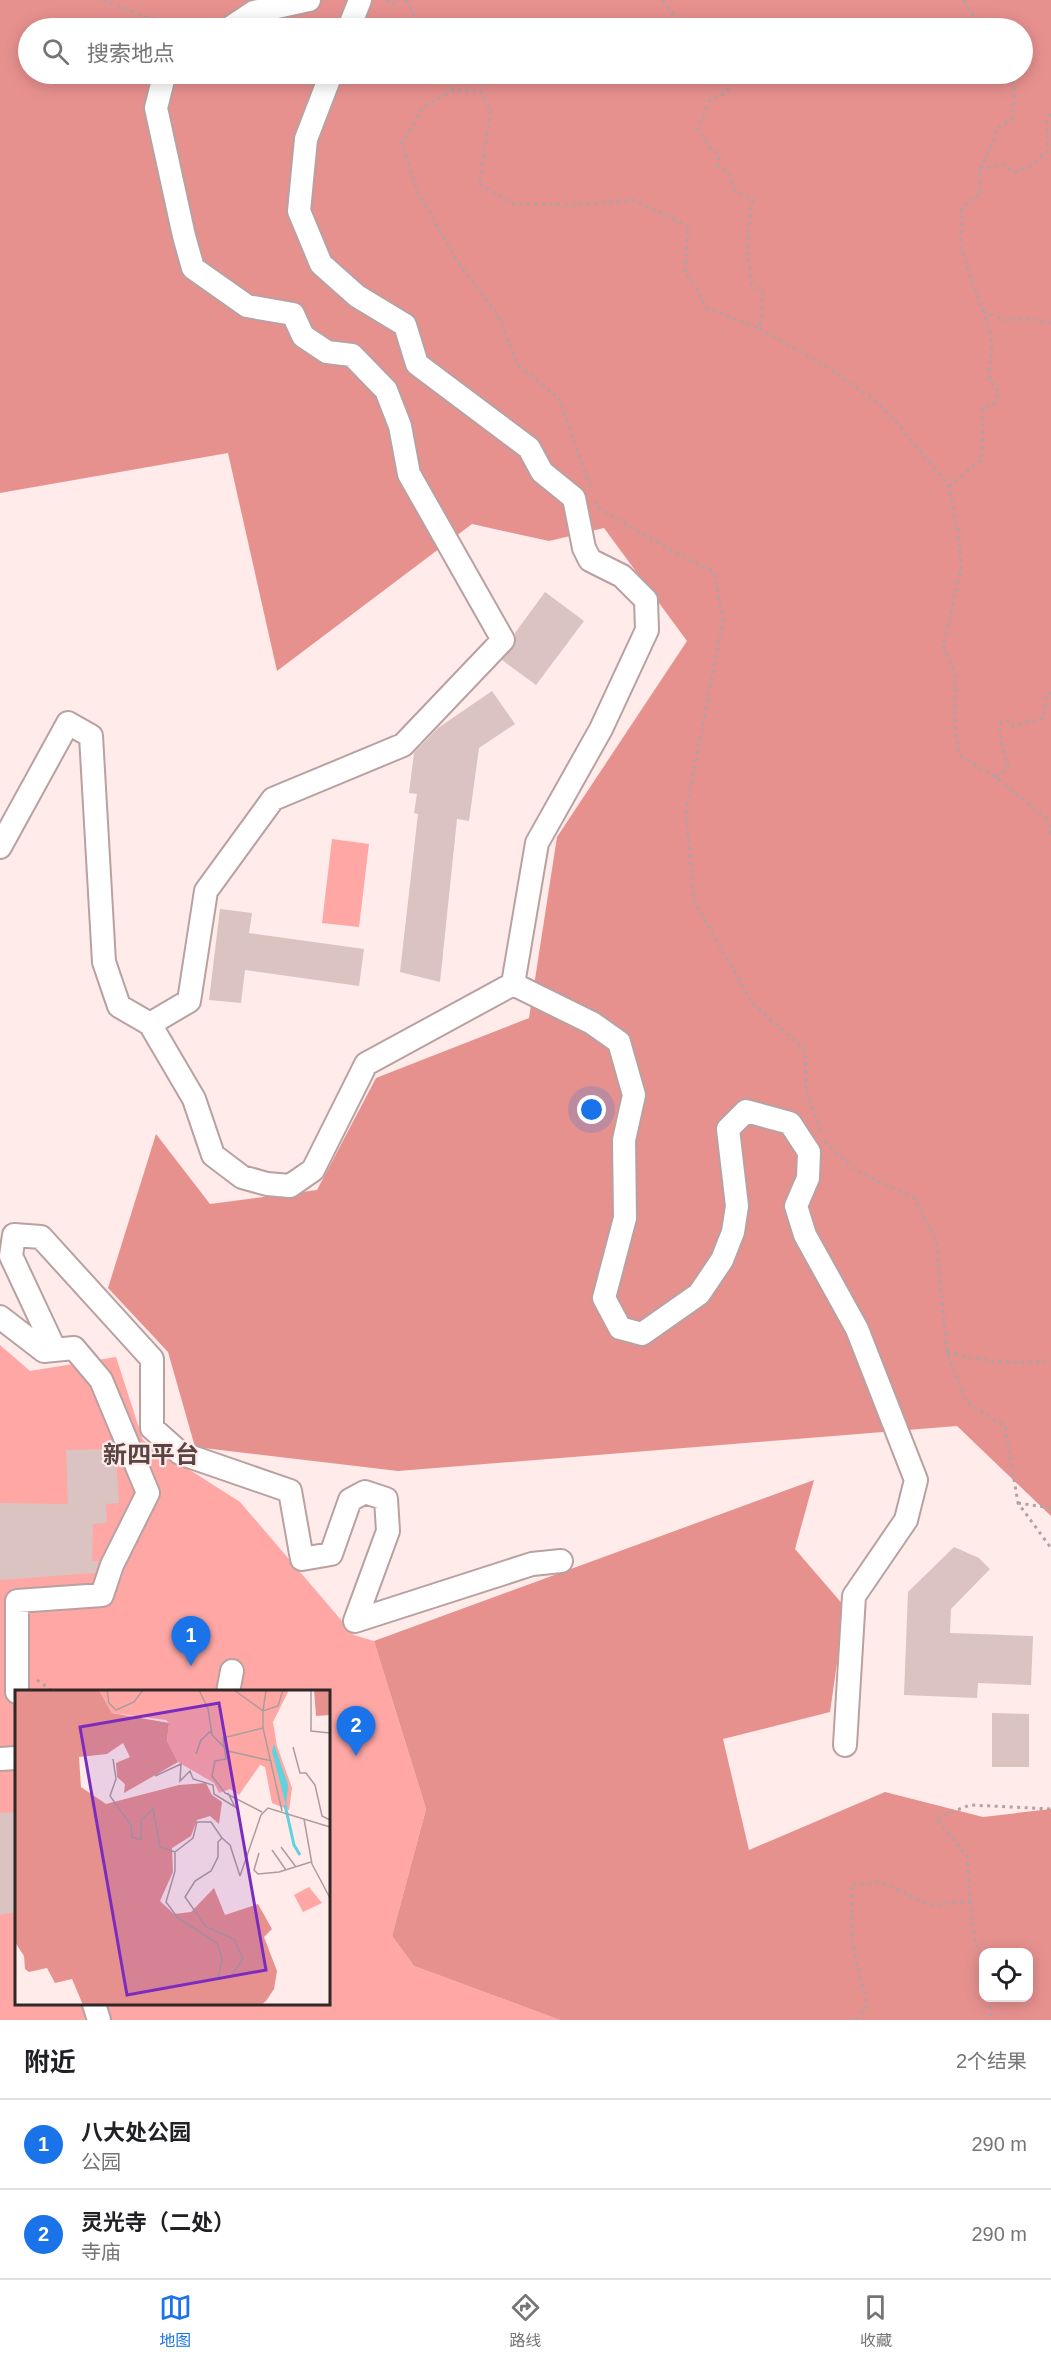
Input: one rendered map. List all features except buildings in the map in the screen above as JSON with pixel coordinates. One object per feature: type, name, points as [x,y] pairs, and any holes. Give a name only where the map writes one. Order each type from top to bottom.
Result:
[{"type":"street","points":[[245,18],[254,12],[309,0]]},
{"type":"street","points":[[353,18],[360,0]]},
{"type":"street","points":[[150,1024],[189,1001],[206,891],[273,799],[403,745],[503,640],[409,474],[400,426],[386,390],[352,355],[327,352],[303,336],[293,314],[247,306],[194,268],[184,236],[156,108],[162,84]]},
{"type":"street","points":[[328,84],[306,139],[299,211],[321,264],[357,296],[405,325],[417,364],[529,448],[542,472],[574,498],[584,548],[590,560],[622,576],[646,600],[646,630],[601,729],[537,843],[513,984]]},
{"type":"street","points":[[0,847],[68,723],[92,736],[104,962],[119,1006],[150,1024],[194,1099],[213,1155],[242,1177],[267,1184],[290,1186],[312,1170],[366,1064],[513,984]]},
{"type":"street","points":[[513,984],[592,1023],[619,1042],[634,1095],[624,1140],[625,1218],[604,1298],[620,1328],[642,1334],[699,1294],[722,1260],[733,1232],[737,1206],[728,1129],[746,1111],[790,1123],[809,1152],[808,1178],[796,1206],[805,1235],[857,1329],[916,1480],[906,1520],[855,1596],[845,1745]]},
{"type":"street","points":[[54,1350],[10,1256],[14,1235],[41,1237],[152,1359],[152,1428],[180,1453],[290,1491],[302,1559],[331,1554],[350,1500],[365,1492],[386,1499],[388,1531],[355,1621],[532,1564],[561,1561]]},
{"type":"street","points":[[0,1317],[44,1351],[74,1348],[101,1380],[148,1493],[112,1565],[102,1595],[17,1601],[19,1690]]},
{"type":"street","points":[[0,1661],[19,1690]]},
{"type":"street","points":[[0,1759],[15,1758]]},
{"type":"street","points":[[94,2005],[99,2020]]},
{"type":"path","points":[[103,0],[149,18]]},
{"type":"path","points":[[386,0],[395,5],[398,0]]},
{"type":"path","points":[[406,0],[415,18]]},
{"type":"path","points":[[663,0],[677,18]]},
{"type":"path","points":[[964,0],[977,18]]},
{"type":"path","points":[[450,84],[454,90]]},
{"type":"path","points":[[730,84],[727,92],[710,100],[698,129],[719,154],[718,165],[729,175],[735,190],[753,200],[747,232],[748,265],[752,284],[763,292],[760,329]]},
{"type":"path","points":[[949,486],[982,459],[983,407],[995,403],[999,392],[991,383],[988,363],[992,343],[960,243],[964,217],[961,209],[981,192],[980,169],[987,158],[992,140],[997,134],[997,128],[1012,119],[1016,95],[1015,84]]},
{"type":"path","points":[[1051,835],[1046,818],[996,777],[960,756],[956,729],[955,675],[943,646],[961,569],[959,538],[949,486],[892,417],[873,399],[829,368],[760,329],[706,308],[696,287],[685,273],[688,226],[634,200],[578,205],[514,204],[479,184],[491,110],[480,92],[454,90],[423,107],[402,144],[417,190],[457,261],[496,312],[518,365],[559,398],[597,507],[668,549],[714,572],[723,620],[686,811],[694,901],[753,1004],[805,1050],[806,1090],[823,1139],[855,1170],[914,1198],[936,1240],[947,1352],[967,1403],[1005,1426],[1018,1503],[1051,1548]]},
{"type":"path","points":[[980,169],[1002,164],[1015,172],[1030,166],[1048,151],[1047,121],[1051,114]]},
{"type":"path","points":[[983,311],[1005,320],[1051,323]]},
{"type":"path","points":[[996,777],[1008,767],[1001,741],[1000,723],[1009,720],[1013,726],[1044,718],[1046,695],[1051,693]]},
{"type":"path","points":[[947,1352],[992,1363],[1033,1363],[1051,1360]]},
{"type":"path","points":[[1018,1503],[1051,1508]]},
{"type":"path","points":[[979,1949],[975,1941],[970,1901],[968,1856],[936,1818],[970,1804],[1051,1809]]},
{"type":"path","points":[[856,2020],[867,2005],[853,1946],[851,1885],[881,1882],[930,1905],[970,1901]]},
{"type":"path","points":[[990,2002],[991,2020]]},
{"type":"shaded area","points":[[0,0],[1051,0],[1051,1516],[957,1426],[398,1471],[195,1447],[168,1352],[108,1288],[156,1134],[210,1204],[317,1190],[376,1078],[529,1018],[557,837],[687,641],[604,528],[549,541],[472,524],[277,671],[228,453],[0,493]]},
{"type":"shaded area","points":[[332,839],[369,844],[359,927],[322,923]]},
{"type":"shaded area","points":[[0,1345],[30,1371],[116,1357],[143,1440],[240,1502],[354,1635],[374,1641],[426,1809],[392,1936],[414,1966],[560,2020],[0,2020]]},
{"type":"shaded area","points":[[814,1480],[795,1549],[845,1607],[830,1712],[723,1739],[749,1850],[885,1792],[983,1817],[1051,1809],[1051,2020],[560,2020],[414,1966],[392,1936],[426,1809],[374,1641]]},
{"type":"place","name":"八大处公园","points":[[191,1666]]},
{"type":"place","name":"灵光寺（二处）","points":[[356,1756]]},
{"type":"district","name":"新四平台","points":[[151,1454]]}]
